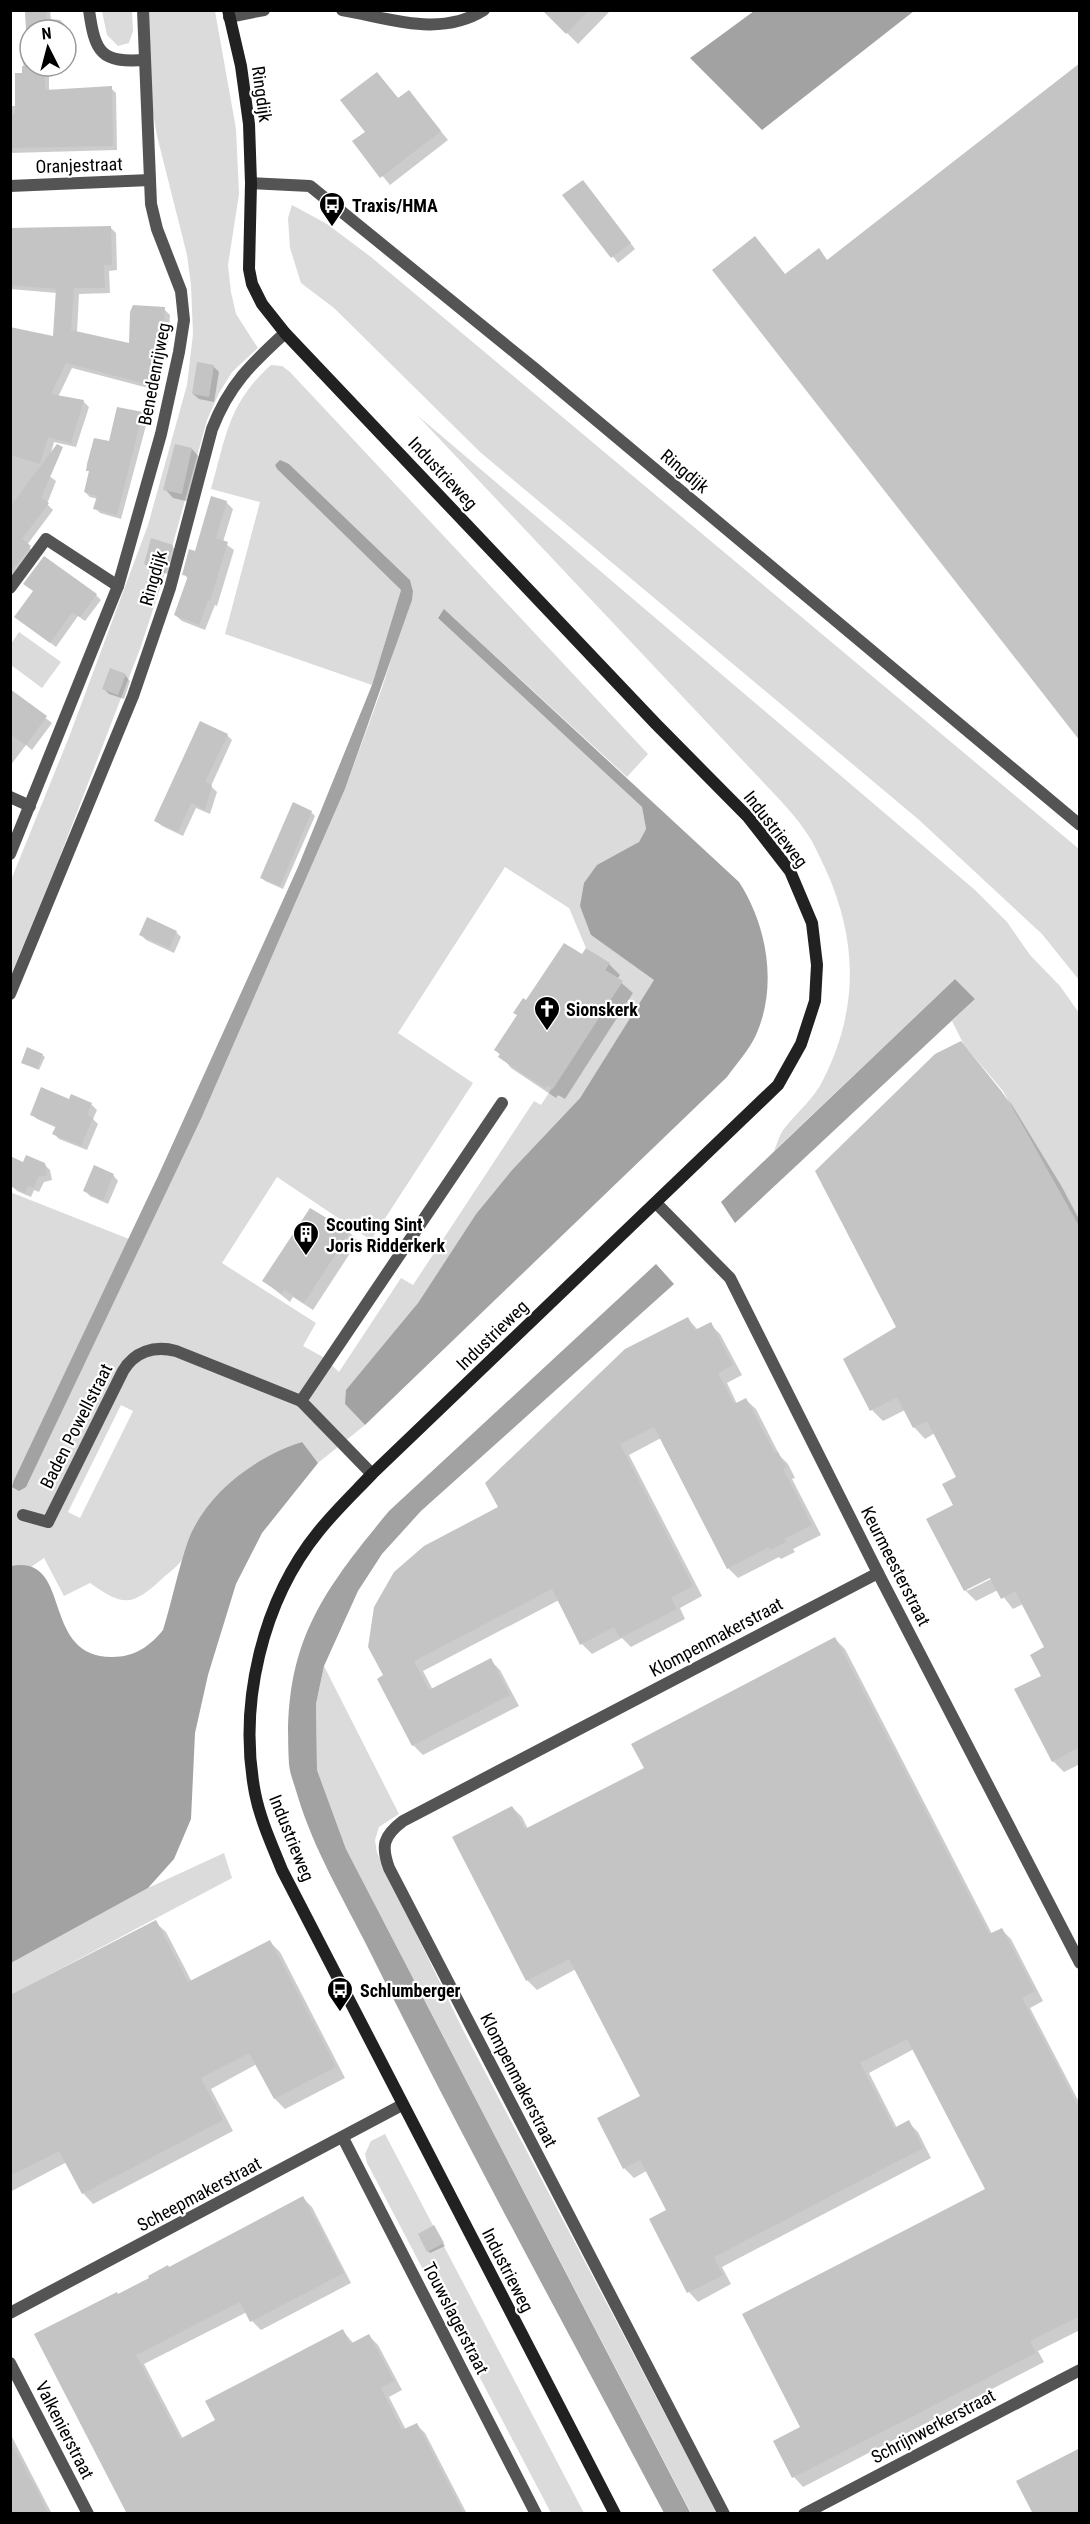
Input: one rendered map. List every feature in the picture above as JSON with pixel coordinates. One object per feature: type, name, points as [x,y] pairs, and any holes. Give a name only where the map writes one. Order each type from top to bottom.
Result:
[{"type":"street","points":[[89,10],[93,37],[101,50],[115,60],[146,60]]},
{"type":"street","name":"Benedenrijweg","points":[[10,854],[118,586],[161,434],[184,320],[181,291],[151,204],[143,10]]},
{"type":"street","points":[[228,14],[264,10]]},
{"type":"street","points":[[342,10],[425,26],[458,22],[484,10]]},
{"type":"street","name":"Ringdijk","points":[[10,994],[133,696],[170,588],[212,429],[221,405],[237,379],[285,333],[262,304],[252,284],[249,246],[251,183],[247,113],[241,66],[228,14]]},
{"type":"street","name":"Oranjestraat","points":[[10,186],[150,180]]},
{"type":"street","name":"Ringdijk","points":[[251,183],[310,186],[534,368],[1080,825]]},
{"type":"street","name":"Industrieweg","points":[[285,333],[656,724],[748,817],[789,871],[812,923],[817,965],[815,1001],[801,1044],[778,1085],[372,1474],[319,1531],[297,1561],[275,1604],[262,1647],[252,1699],[249,1739],[255,1794],[265,1828],[282,1870],[615,2514]]},
{"type":"street","points":[[10,588],[46,539],[118,586]]},
{"type":"street","points":[[10,797],[30,806]]},
{"type":"street","points":[[301,1401],[502,1103]]},
{"type":"street","name":"Keurmeesterstraat","points":[[656,1203],[730,1278],[878,1573],[1080,1963]]},
{"type":"street","name":"Baden Powellstraat","points":[[23,1515],[48,1522],[123,1371],[132,1359],[148,1350],[176,1351],[301,1401],[372,1474]]},
{"type":"street","name":"Klompenmakerstraat","points":[[724,2514],[389,1869],[385,1856],[385,1841],[391,1831],[403,1821],[878,1573]]},
{"type":"street","name":"Scheepmakerstraat","points":[[10,2313],[402,2105]]},
{"type":"street","name":"Touwslagerstraat","points":[[343,2138],[536,2514]]},
{"type":"street","name":"Valkenierstraat","points":[[10,2363],[88,2514]]},
{"type":"street","name":"Schrijnwerkerstraat","points":[[804,2514],[1080,2370]]},
{"type":"shaded area","points":[[102,11],[132,11],[133,31],[129,43],[118,46],[107,35]]},
{"type":"shaded area","points":[[146,11],[215,11],[236,129],[239,194],[228,265],[231,292],[236,314],[258,348],[232,372],[219,393],[207,420],[165,573],[140,649],[57,864],[11,975],[11,880],[69,737],[148,525],[187,385],[193,334],[191,285],[187,255],[157,136],[150,95]]},
{"type":"shaded area","points":[[754,11],[914,11],[762,130],[690,58]]},
{"type":"shaded area","points":[[292,205],[327,224],[371,257],[1079,849],[1079,980],[1042,934],[918,819],[480,452],[334,308],[301,283],[290,248],[288,218]]},
{"type":"shaded area","points":[[271,365],[282,366],[290,372],[648,754],[627,777],[445,610],[438,617],[642,807],[646,829],[591,935],[655,980],[580,1098],[512,1170],[476,1214],[418,1303],[345,1404],[365,1425],[318,1463],[301,1442],[241,1475],[220,1493],[206,1510],[180,1562],[145,1593],[136,1598],[121,1600],[90,1583],[64,1596],[44,1558],[31,1567],[11,1566],[10,1192],[129,1239],[14,1480],[26,1486],[201,1119],[345,789],[382,688],[413,591],[410,580],[289,464],[275,465],[401,590],[372,685],[225,634],[260,502],[211,489],[230,422],[237,407],[257,379]],"holes":[[[505,867],[569,908],[586,948],[609,963],[605,970],[622,981],[541,1105],[534,1101],[413,1285],[401,1278],[339,1372],[323,1357],[303,1346],[316,1323],[222,1263],[277,1177],[371,1240],[473,1083],[398,1033]],[[121,1405],[133,1411],[80,1518],[68,1512]]]},
{"type":"shaded area","points":[[417,415],[975,890],[1007,922],[1030,955],[1060,986],[1079,1013],[1079,1227],[1003,1091],[964,1045],[952,1021],[975,999],[955,979],[774,1151],[783,1130],[810,1100],[823,1080],[835,1053],[848,1001],[850,974],[844,922],[825,868],[809,836],[780,800]]},
{"type":"shaded area","points":[[280,460],[289,464],[410,580],[413,591],[412,600],[345,789],[201,1119],[26,1487],[19,1491],[12,1487],[14,1480],[159,1174],[298,867],[372,685],[401,590],[277,469],[275,465]]},
{"type":"shaded area","points":[[444,609],[739,882],[757,917],[762,936],[768,976],[767,996],[756,1035],[727,1077],[365,1425],[345,1404],[346,1390],[418,1303],[476,1214],[512,1170],[580,1098],[654,980],[591,935],[580,906],[584,883],[597,865],[639,842],[646,829],[642,807],[438,618]]},
{"type":"shaded area","points":[[19,632],[61,662],[42,688],[11,665],[11,644]]},
{"type":"shaded area","points":[[955,979],[975,999],[735,1223],[721,1202]]},
{"type":"shaded area","points":[[656,1264],[674,1284],[421,1511],[382,1554],[358,1591],[324,1666],[316,1704],[317,1770],[346,1849],[691,2514],[664,2513],[441,2092],[330,1875],[312,1836],[289,1764],[288,1723],[292,1687],[299,1655],[324,1598],[342,1570],[389,1511]]},
{"type":"shaded area","points":[[302,1442],[318,1463],[262,1533],[236,1584],[208,1675],[195,1733],[191,1819],[174,1859],[148,1888],[11,1963],[11,1566],[30,1566],[43,1575],[74,1641],[89,1653],[112,1657],[135,1653],[147,1646],[163,1630],[188,1541],[207,1507],[234,1479],[250,1467]]},
{"type":"shaded area","points":[[324,1666],[399,1814],[379,1827],[375,1840],[377,1853],[463,2030],[717,2513],[691,2513],[346,1849],[317,1770],[316,1704]]},
{"type":"shaded area","points":[[224,1853],[232,1878],[11,1995],[11,1963],[148,1888]]},
{"type":"shaded area","points":[[385,2134],[584,2513],[551,2513],[367,2163],[365,2154],[371,2141]]},
{"type":"building","points":[[25,10],[46,10],[46,18],[25,18]]},
{"type":"building","points":[[542,10],[589,10],[566,34]]},
{"type":"building","points":[[1080,63],[1080,741],[712,270],[755,236],[785,274],[819,248],[827,260]]},
{"type":"building","points":[[377,72],[398,98],[409,90],[441,131],[380,178],[352,141],[365,132],[340,100]]},
{"type":"building","points":[[15,73],[18,73],[18,78],[44,78],[45,90],[112,86],[113,146],[10,148],[12,114],[15,114]]},
{"type":"building","points":[[583,180],[631,243],[611,258],[562,195]]},
{"type":"building","points":[[111,226],[112,265],[104,265],[105,288],[74,288],[71,330],[129,343],[130,312],[133,305],[165,307],[163,337],[150,385],[66,363],[51,394],[84,400],[71,443],[48,437],[40,464],[10,455],[10,327],[53,336],[56,289],[10,285],[10,228]]},
{"type":"building","points":[[197,362],[214,365],[209,397],[192,394]]},
{"type":"building","points":[[117,407],[143,412],[117,515],[93,509],[97,496],[84,492],[89,471],[86,471],[87,464],[94,438],[109,441]]},
{"type":"building","points":[[57,444],[63,447],[41,498],[49,503],[22,539],[31,546],[10,573],[10,507]]},
{"type":"building","points":[[175,444],[192,448],[182,494],[163,490]]},
{"type":"building","points":[[211,496],[227,501],[216,538],[228,542],[210,601],[208,600],[199,625],[174,615],[188,576],[182,575],[189,549],[195,551]]},
{"type":"building","points":[[151,538],[173,545],[166,570],[144,564]]},
{"type":"building","points":[[44,556],[97,594],[80,617],[72,612],[50,643],[14,617],[33,591],[23,584]]},
{"type":"building","points":[[110,668],[126,674],[118,695],[102,689]]},
{"type":"building","points":[[10,689],[47,716],[26,745],[10,734]]},
{"type":"building","points":[[200,721],[228,734],[205,782],[212,785],[205,810],[191,803],[178,832],[154,821]]},
{"type":"building","points":[[293,802],[312,811],[280,886],[260,878]]},
{"type":"building","points":[[147,917],[177,931],[169,948],[139,935]]},
{"type":"building","name":"Sionskerk","points":[[564,943],[582,954],[586,948],[610,963],[605,970],[623,981],[553,1089],[547,1085],[545,1088],[528,1077],[498,1057],[500,1054],[494,1050],[517,1015],[513,1013],[523,998],[526,1000]]},
{"type":"building","points":[[961,1041],[1002,1092],[1080,1228],[1080,1747],[1052,1762],[1014,1689],[1041,1676],[1030,1655],[1044,1647],[1015,1591],[1001,1599],[990,1578],[964,1591],[926,1519],[953,1505],[942,1484],[956,1477],[927,1421],[913,1428],[897,1397],[870,1411],[843,1359],[896,1327],[815,1171],[935,1054]]},
{"type":"building","points":[[27,1047],[43,1054],[37,1069],[21,1063]]},
{"type":"building","points":[[41,1087],[69,1099],[71,1094],[92,1103],[87,1115],[93,1118],[81,1146],[52,1134],[56,1126],[30,1115]]},
{"type":"building","points":[[26,1155],[45,1163],[47,1175],[38,1177],[34,1188],[28,1186],[25,1193],[10,1186],[10,1156],[23,1162]]},
{"type":"building","points":[[94,1165],[114,1174],[103,1200],[83,1191]]},
{"type":"building","name":"Scouting Sint Joris Ridderkerk","points":[[310,1208],[350,1232],[304,1303],[284,1290],[282,1294],[262,1281]]},
{"type":"building","points":[[688,1317],[695,1330],[711,1322],[733,1365],[718,1373],[734,1404],[746,1398],[775,1453],[778,1452],[786,1467],[783,1469],[812,1525],[784,1539],[786,1542],[770,1550],[769,1547],[727,1569],[654,1427],[620,1444],[693,1586],[671,1598],[677,1609],[620,1638],[614,1627],[580,1645],[552,1589],[414,1661],[429,1690],[491,1658],[510,1695],[412,1746],[377,1679],[383,1675],[368,1647],[374,1607],[394,1572],[424,1546],[498,1507],[485,1483],[625,1349]]},
{"type":"building","points":[[835,1637],[989,1934],[1002,1928],[1035,1991],[1022,1998],[1080,2110],[1080,2316],[1030,2341],[1036,2353],[792,2478],[773,2441],[800,2427],[742,2314],[985,2189],[907,2039],[860,2063],[894,2128],[909,2120],[923,2148],[714,2257],[723,2275],[687,2293],[649,2219],[666,2210],[640,2160],[623,2169],[597,2118],[640,2096],[569,1959],[526,1981],[452,1837],[512,1806],[525,1829],[644,1768],[631,1744]]},
{"type":"building","points":[[156,1920],[188,1982],[270,1940],[336,2067],[274,2099],[249,2053],[201,2078],[223,2120],[82,2194],[59,2151],[10,2176],[10,1995]]},
{"type":"building","points":[[303,2196],[344,2273],[250,2322],[240,2302],[136,2355],[180,2439],[215,2420],[205,2401],[343,2329],[350,2344],[369,2334],[394,2381],[381,2388],[402,2430],[417,2423],[464,2514],[127,2514],[34,2334],[117,2292],[118,2294],[168,2265],[169,2267]]},
{"type":"building","points":[[434,2225],[444,2243],[427,2252],[418,2234]]},
{"type":"building","points":[[10,2440],[40,2496],[48,2514],[10,2514]]},
{"type":"building","points":[[1080,2448],[1080,2514],[1033,2514],[1016,2481]]},
{"type":"place","name":"Traxis/HMA","points":[[332,228]]},
{"type":"place","name":"Sionskerk","points":[[547,1032]]},
{"type":"place","name":"Scouting Sint Joris Ridderkerk","points":[[306,1257]]},
{"type":"place","name":"Schlumberger","points":[[340,2013]]}]
